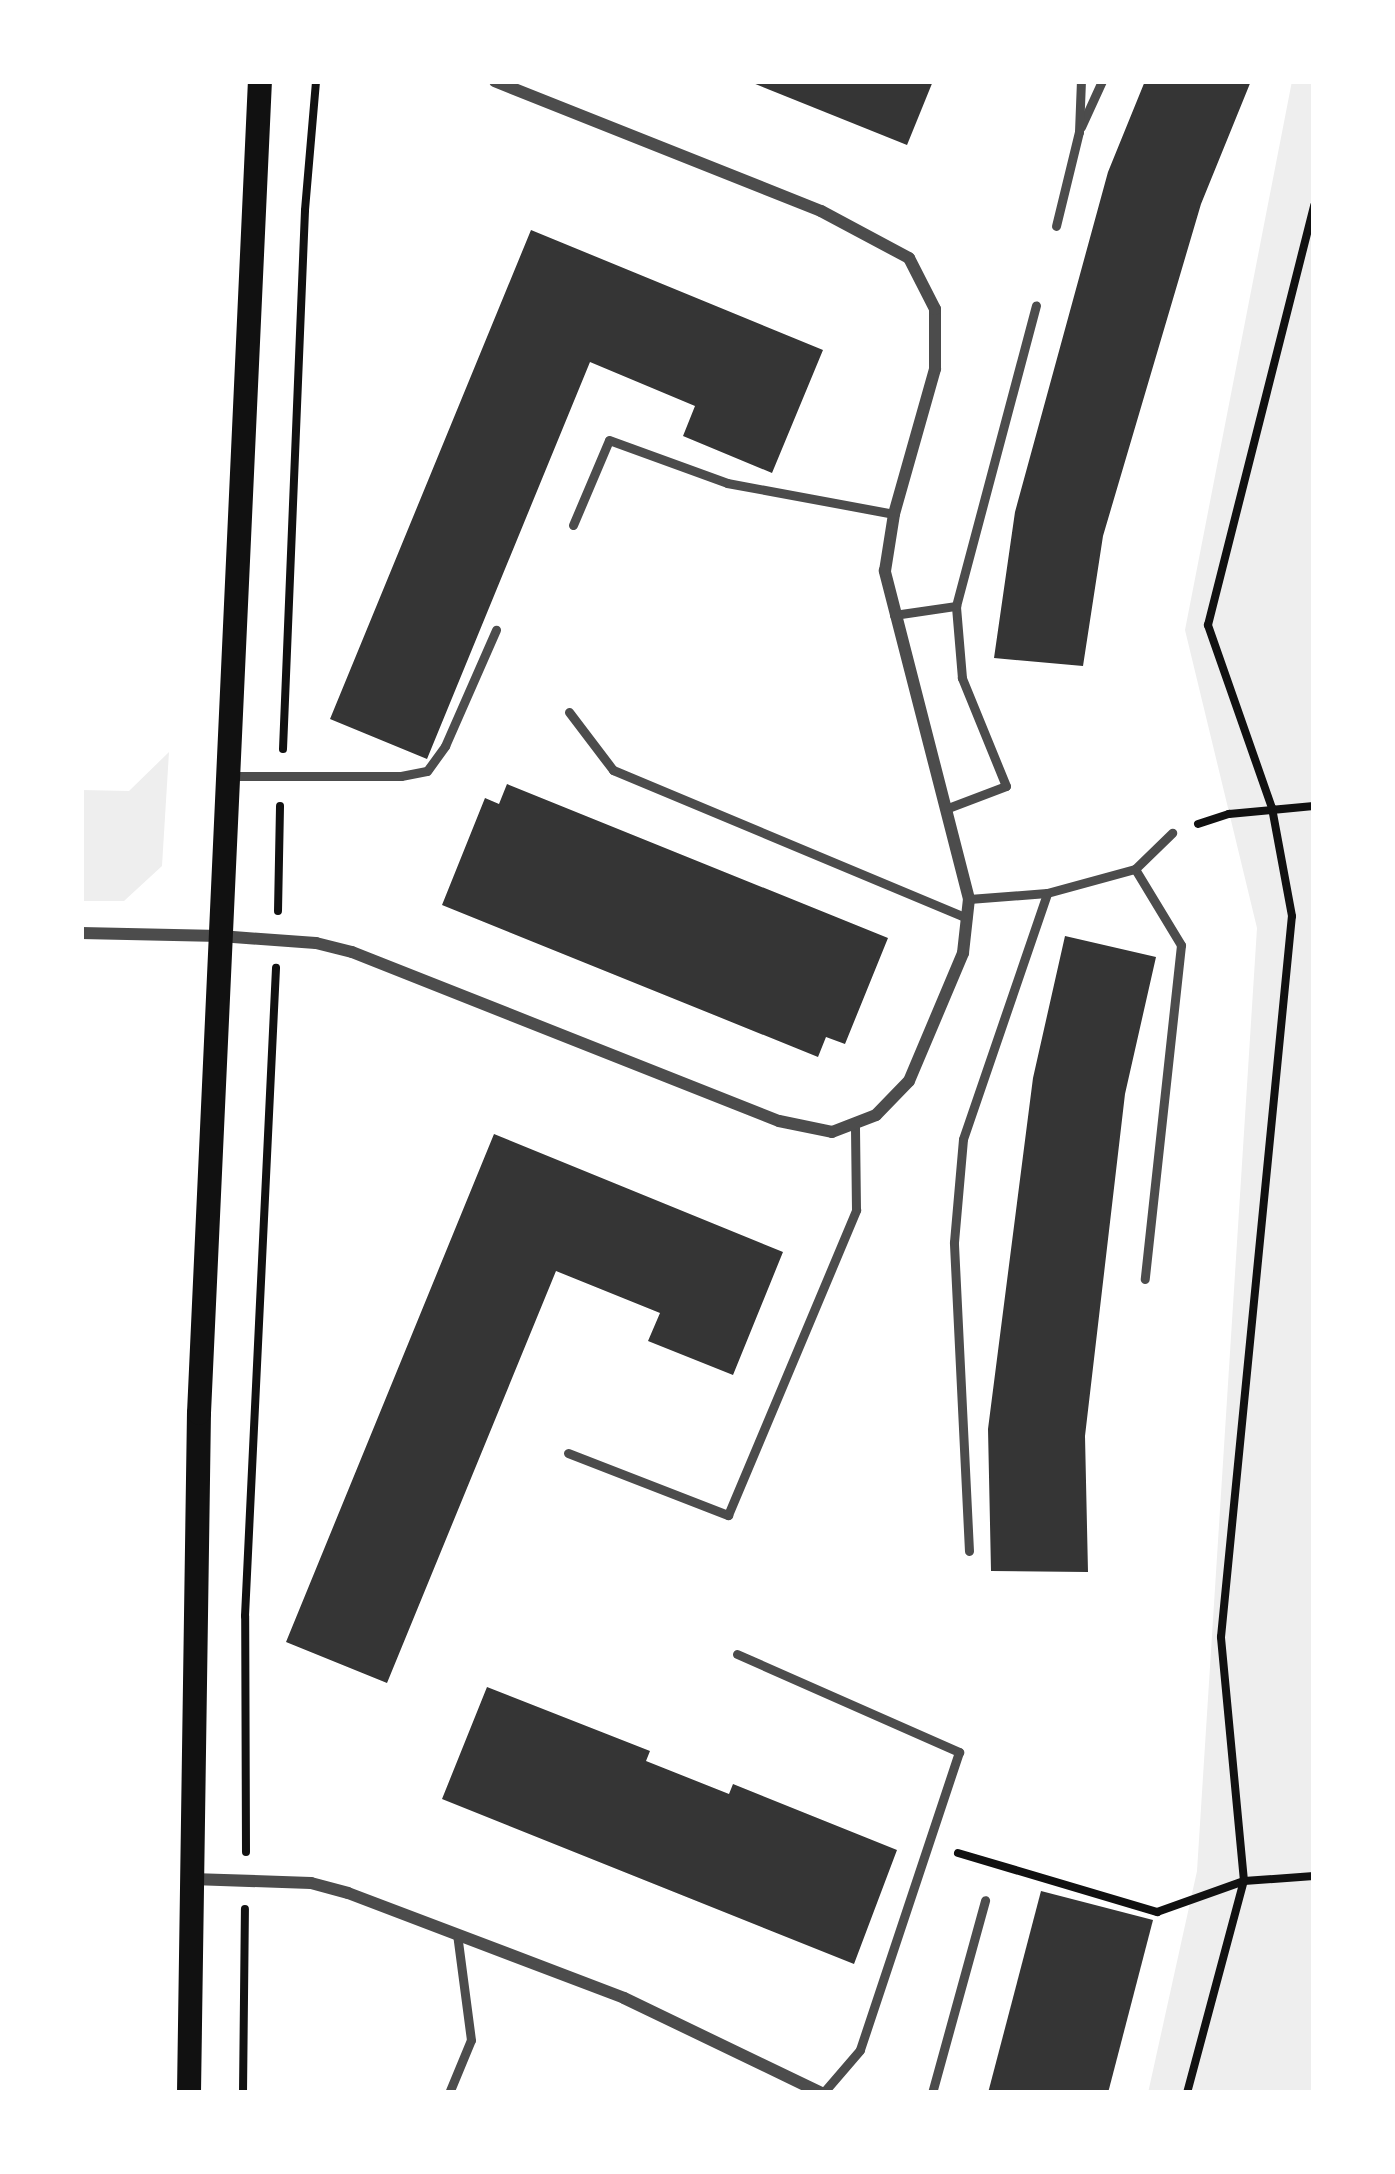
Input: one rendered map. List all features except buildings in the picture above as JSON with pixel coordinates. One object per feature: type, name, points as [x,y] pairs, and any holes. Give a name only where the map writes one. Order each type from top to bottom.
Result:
[{"type":"main road","points":[[189,2093],[199,1413],[260,81]]},
{"type":"street","points":[[81,933],[316,943],[410,972],[779,1121],[832,1132],[876,1115],[909,1081],[963,953],[969,899],[885,571],[895,514],[935,369],[935,309],[908,258],[821,212],[495,81]]},
{"type":"street","points":[[191,1879],[311,1883],[624,1998],[822,2093]]},
{"type":"lane","points":[[1079,132],[1081,81]]},
{"type":"lane","points":[[1056,226],[1079,132],[1102,81]]},
{"type":"lane","points":[[948,808],[1006,786],[962,678],[956,606],[1036,304]]},
{"type":"lane","points":[[574,525],[609,440],[728,482],[895,514]]},
{"type":"lane","points":[[894,615],[956,606]]},
{"type":"lane","points":[[227,776],[282,779],[427,770],[446,746],[496,630]]},
{"type":"lane","points":[[569,712],[613,770],[967,918]]},
{"type":"lane","points":[[969,899],[1047,893],[1135,868],[1172,833]]},
{"type":"lane","points":[[1135,868],[1181,945],[1144,1279]]},
{"type":"lane","points":[[969,1551],[954,1242],[963,1139],[1047,893]]},
{"type":"lane","points":[[568,1454],[728,1515],[856,1210],[855,1123]]},
{"type":"lane","points":[[737,1654],[959,1752],[933,1846],[860,2050],[822,2093]]},
{"type":"lane","points":[[932,2093],[985,1900]]},
{"type":"lane","points":[[449,2093],[471,2040],[457,1934]]},
{"type":"path","points":[[243,2093],[245,1616],[278,940],[305,210],[316,81]]},
{"type":"path","points":[[1187,2093],[1244,1881],[1221,1637],[1292,916],[1272,808],[1208,625],[1314,205]]},
{"type":"path","points":[[1172,833],[1228,814],[1314,806]]},
{"type":"path","points":[[933,1846],[1157,1912],[1244,1881],[1314,1876]]},
{"type":"shaded area","points":[[1292,81],[1314,81],[1314,2093],[1148,2093],[1197,1871],[1257,928],[1185,630]]},
{"type":"shaded area","points":[[169,752],[162,866],[124,901],[81,901],[81,790],[129,791]]}]
